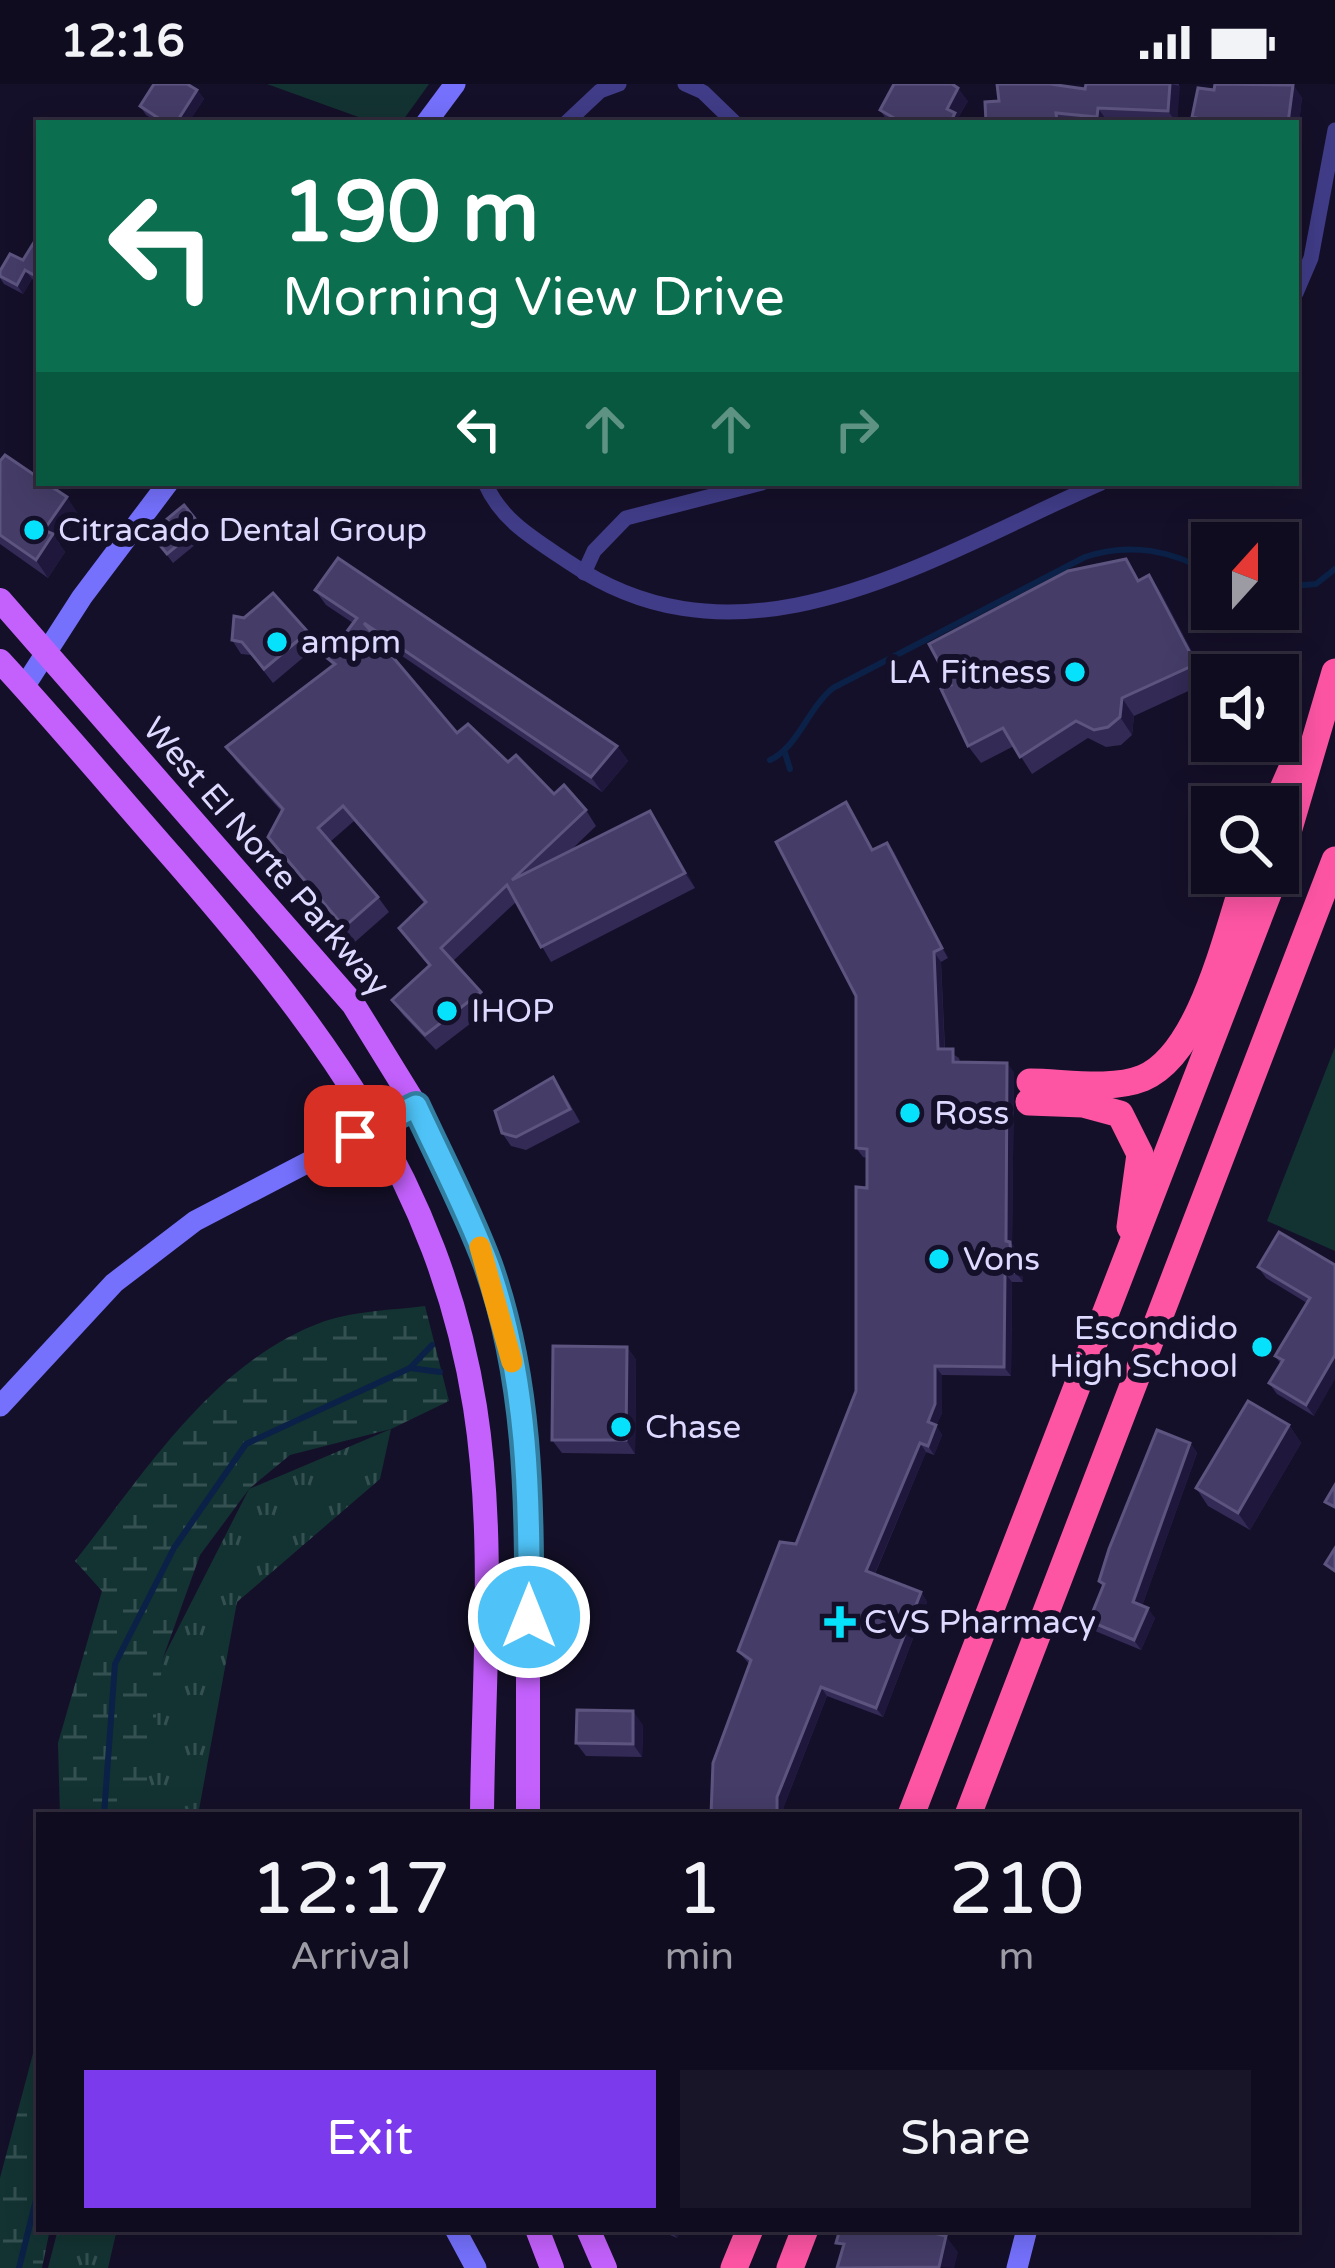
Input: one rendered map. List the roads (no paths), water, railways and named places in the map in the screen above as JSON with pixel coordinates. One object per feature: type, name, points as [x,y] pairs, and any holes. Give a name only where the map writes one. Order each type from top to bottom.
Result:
[{"type":"highway","points":[[1299,798],[1335,672]]},
{"type":"highway","points":[[1284,786],[1320,729]]},
{"type":"highway","points":[[969,1812],[1335,860]]},
{"type":"highway","points":[[1124,1274],[1140,1154],[1133,1133],[1120,1114],[1104,1107],[1030,1092],[1144,1078],[1179,1048],[1197,1015],[1240,894]]},
{"type":"highway","points":[[912,1812],[1268,894]]},
{"type":"highway","points":[[734,2268],[748,2232]]},
{"type":"highway","points":[[790,2268],[804,2232]]},
{"type":"main road","name":"West El Norte Parkway","points":[[0,600],[317,959],[379,1040],[416,1106],[488,1264],[520,1403],[530,1517],[528,1812]]},
{"type":"main road","points":[[0,661],[294,1001],[377,1124],[420,1210],[451,1294],[475,1407],[485,1550],[482,1812]]},
{"type":"main road","points":[[538,2232],[552,2268]]},
{"type":"main road","points":[[589,2232],[605,2268]]},
{"type":"street","points":[[427,120],[455,84]]},
{"type":"street","points":[[569,120],[600,91],[619,84]]},
{"type":"street","points":[[685,84],[703,92],[732,120]]},
{"type":"street","points":[[1299,286],[1311,258],[1335,130]]},
{"type":"street","points":[[24,687],[82,597],[166,486]]},
{"type":"street","points":[[487,486],[499,510],[519,529],[584,573],[638,600],[710,615],[782,612],[838,597],[1094,486]]},
{"type":"street","points":[[584,573],[594,551],[626,518],[750,486]]},
{"type":"street","points":[[0,1406],[140,1262],[195,1221],[416,1106]]},
{"type":"street","points":[[457,2232],[476,2268]]},
{"type":"street","points":[[1017,2268],[1027,2232]]},
{"type":"waterway","points":[[770,760],[788,746],[833,688],[1085,557],[1134,549],[1191,564]]},
{"type":"waterway","points":[[1299,585],[1316,584],[1335,569]]},
{"type":"waterway","points":[[785,753],[790,769]]},
{"type":"waterway","points":[[104,1812],[115,1664],[174,1548],[246,1444],[410,1368],[432,1345]]},
{"type":"waterway","points":[[410,1368],[440,1372]]},
{"type":"waterway","points":[[19,2268],[36,2200]]},
{"type":"place","name":"Citracado Dental Group","points":[[34,530]]},
{"type":"place","name":"ampm","points":[[277,642]]},
{"type":"place","name":"LA Fitness","points":[[1075,672]]},
{"type":"place","name":"IHOP","points":[[447,1011]]},
{"type":"place","name":"Ross","points":[[910,1113]]},
{"type":"place","name":"Vons","points":[[939,1259]]},
{"type":"place","name":"Escondido High School","points":[[1262,1347]]},
{"type":"place","name":"Chase","points":[[621,1427]]},
{"type":"place","name":"CVS Pharmacy","points":[[840,1622]]}]
